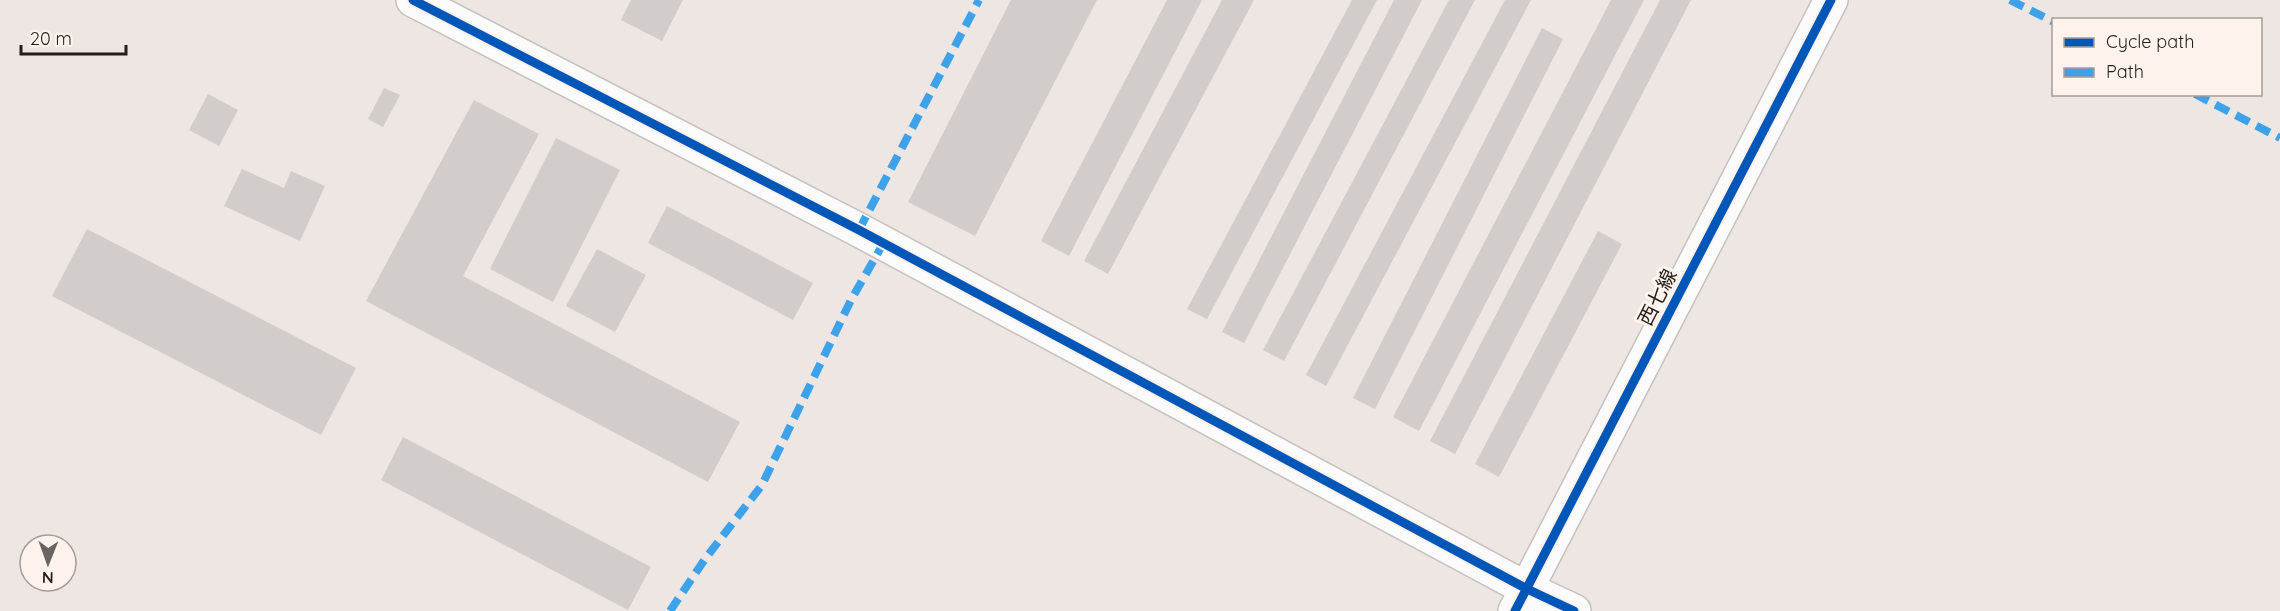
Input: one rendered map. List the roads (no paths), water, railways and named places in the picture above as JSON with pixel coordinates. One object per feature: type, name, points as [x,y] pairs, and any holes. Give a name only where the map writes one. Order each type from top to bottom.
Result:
[{"type":"street","points":[[413,0],[859,230],[1543,603]]},
{"type":"street","name":"西七線","points":[[1543,603],[1831,0]]}]
